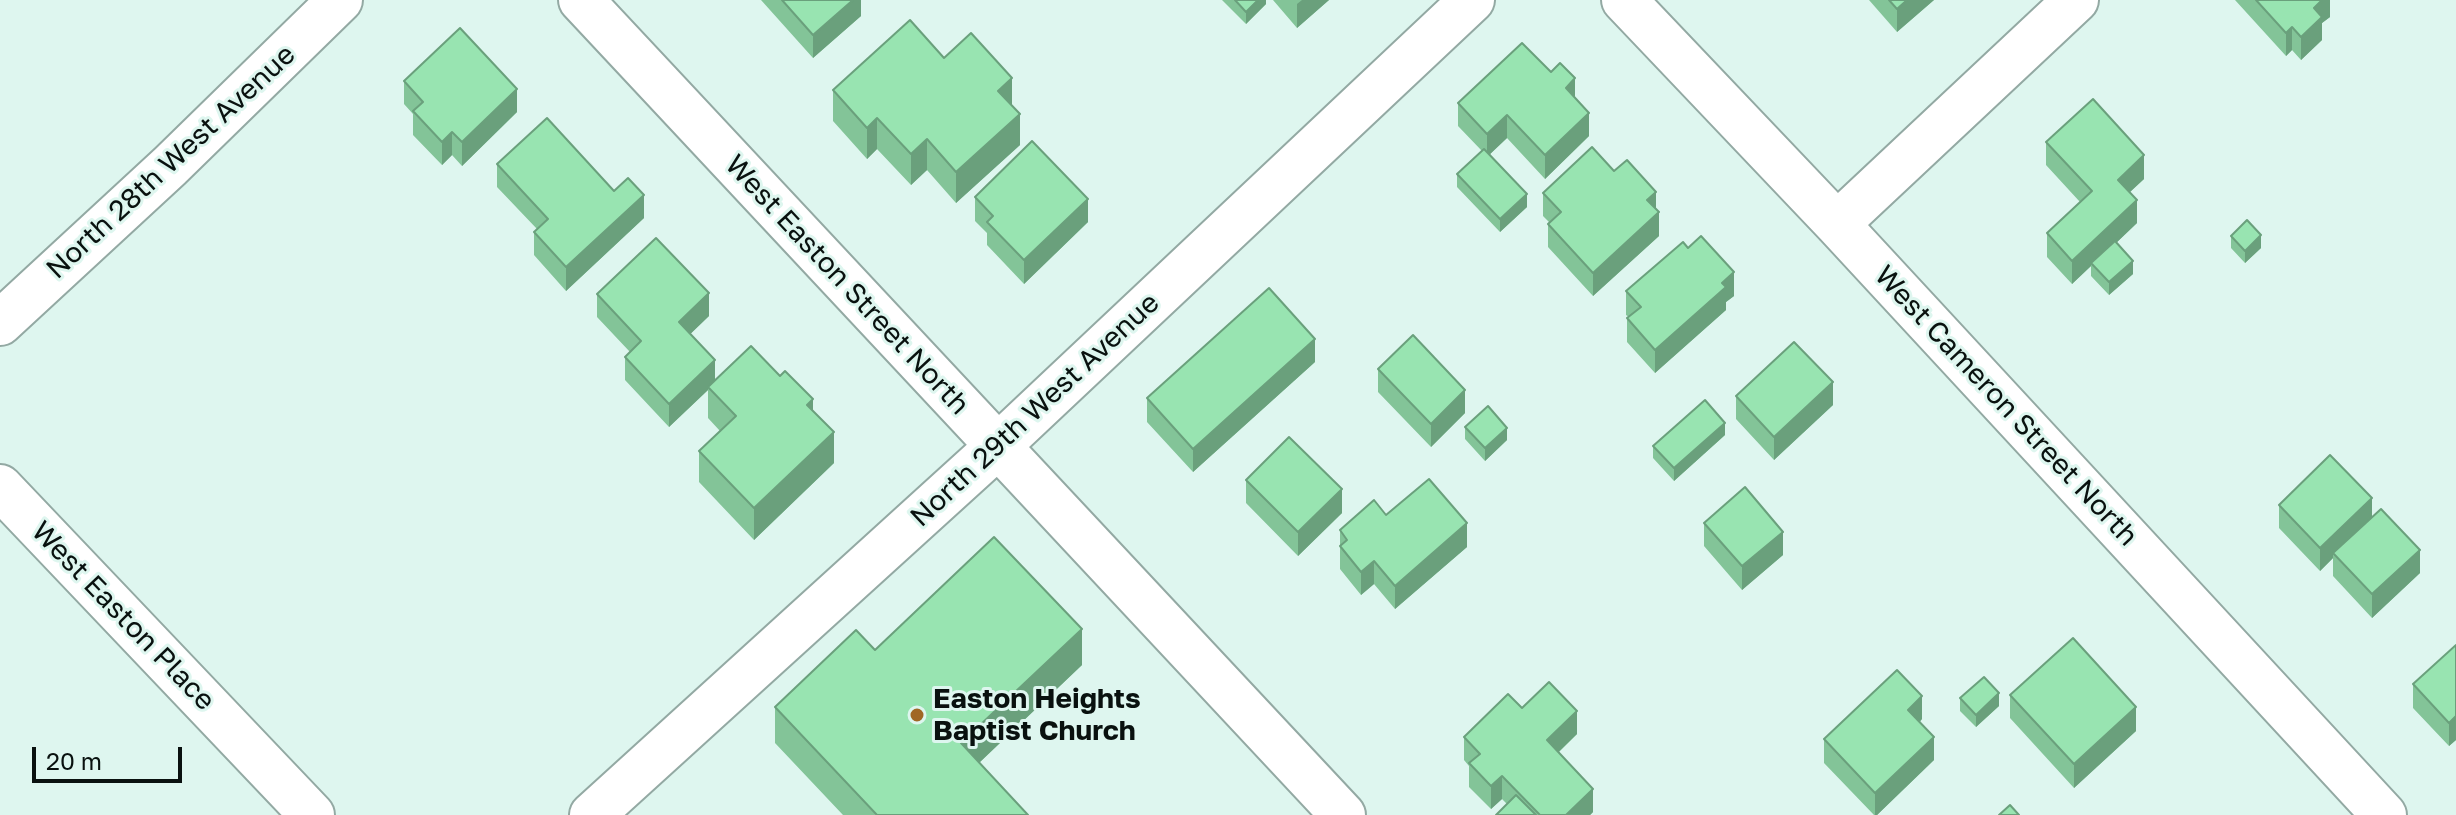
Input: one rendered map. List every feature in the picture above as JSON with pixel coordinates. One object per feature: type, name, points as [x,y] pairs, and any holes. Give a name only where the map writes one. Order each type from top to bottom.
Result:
[{"type":"street","name":"North 28th West Avenue","points":[[0,323],[170,166],[340,0]]},
{"type":"street","name":"West Easton Street North","points":[[581,0],[1343,815]]},
{"type":"street","name":"North 29th West Avenue","points":[[592,815],[997,447],[1472,0]]},
{"type":"street","name":"West Cameron Street North","points":[[1624,0],[1837,224],[2384,815]]},
{"type":"street","points":[[1837,224],[2076,0]]},
{"type":"street","name":"West Easton Place","points":[[0,487],[312,815]]},
{"type":"building","points":[[782,0],[853,0],[813,35]]},
{"type":"building","points":[[1235,0],[1258,0],[1246,12]]},
{"type":"building","points":[[1889,0],[1907,0],[1897,9]]},
{"type":"building","points":[[2256,0],[2322,0],[2314,8],[2322,17],[2301,37],[2292,27],[2286,33]]},
{"type":"building","points":[[910,20],[944,58],[971,33],[1012,78],[998,91],[1020,114],[956,172],[927,139],[911,154],[877,118],[867,128],[833,90]]},
{"type":"building","points":[[460,28],[517,89],[462,142],[452,132],[442,142],[413,111],[423,102],[404,81]]},
{"type":"building","points":[[1522,43],[1551,72],[1560,63],[1575,78],[1566,88],[1589,113],[1545,155],[1507,115],[1487,134],[1458,103]]},
{"type":"building","points":[[2093,99],[2144,155],[2118,180],[2137,200],[2072,261],[2047,233],[2092,191],[2046,142]]},
{"type":"building","points":[[547,118],[614,191],[628,178],[644,195],[566,267],[534,232],[548,219],[497,164]]},
{"type":"building","points":[[1032,141],[1088,199],[1024,260],[987,222],[993,216],[975,197]]},
{"type":"building","points":[[1592,147],[1614,171],[1627,160],[1656,192],[1647,200],[1659,212],[1593,273],[1548,224],[1561,212],[1543,193]]},
{"type":"building","points":[[1484,149],[1527,194],[1500,219],[1457,174]]},
{"type":"building","points":[[2247,220],[2261,235],[2245,251],[2231,236]]},
{"type":"building","points":[[1701,236],[1734,272],[1722,283],[1726,287],[1655,350],[1627,318],[1641,307],[1626,291],[1683,242],[1688,248]]},
{"type":"building","points":[[656,238],[709,293],[679,322],[715,360],[669,404],[625,357],[641,341],[597,294]]},
{"type":"building","points":[[2115,241],[2133,261],[2109,282],[2091,263]]},
{"type":"building","points":[[1269,288],[1315,339],[1193,449],[1147,398]]},
{"type":"building","points":[[1413,335],[1465,390],[1431,424],[1378,369]]},
{"type":"building","points":[[1794,342],[1833,382],[1774,437],[1736,396]]},
{"type":"building","points":[[751,346],[780,376],[785,371],[813,399],[807,405],[834,432],[754,508],[699,451],[736,416],[708,387]]},
{"type":"building","points":[[1705,400],[1725,423],[1674,468],[1653,446]]},
{"type":"building","points":[[1488,406],[1507,428],[1485,448],[1465,427]]},
{"type":"building","points":[[1289,437],[1342,489],[1298,532],[1246,480]]},
{"type":"building","points":[[2330,455],[2372,498],[2320,548],[2279,505]]},
{"type":"building","points":[[1429,479],[1467,523],[1395,586],[1374,561],[1361,572],[1340,546],[1347,540],[1340,530],[1374,500],[1386,515]]},
{"type":"building","points":[[1745,487],[1783,532],[1742,566],[1704,523]]},
{"type":"building","points":[[2381,509],[2420,550],[2372,594],[2333,553]]},
{"type":"building","name":"Easton Heights Baptist Church","points":[[994,537],[1082,629],[961,743],[1028,815],[877,815],[775,707],[856,630],[875,650]]},
{"type":"building","points":[[2073,638],[2136,707],[2074,764],[2010,695]]},
{"type":"building","points":[[2456,645],[2456,716],[2449,723],[2413,684]]},
{"type":"building","points":[[1897,670],[1922,696],[1908,710],[1934,737],[1875,793],[1824,739]]},
{"type":"building","points":[[1984,677],[1999,693],[1976,715],[1960,698]]},
{"type":"building","points":[[1549,682],[1577,711],[1547,740],[1593,789],[1566,815],[1540,815],[1502,776],[1491,786],[1469,763],[1480,754],[1464,737],[1508,694],[1522,708]]},
{"type":"building","points":[[1516,795],[1536,815],[1496,815]]},
{"type":"building","points":[[2010,805],[2019,815],[1999,815]]},
{"type":"place","name":"Easton Heights Baptist Church","points":[[917,715]]}]
